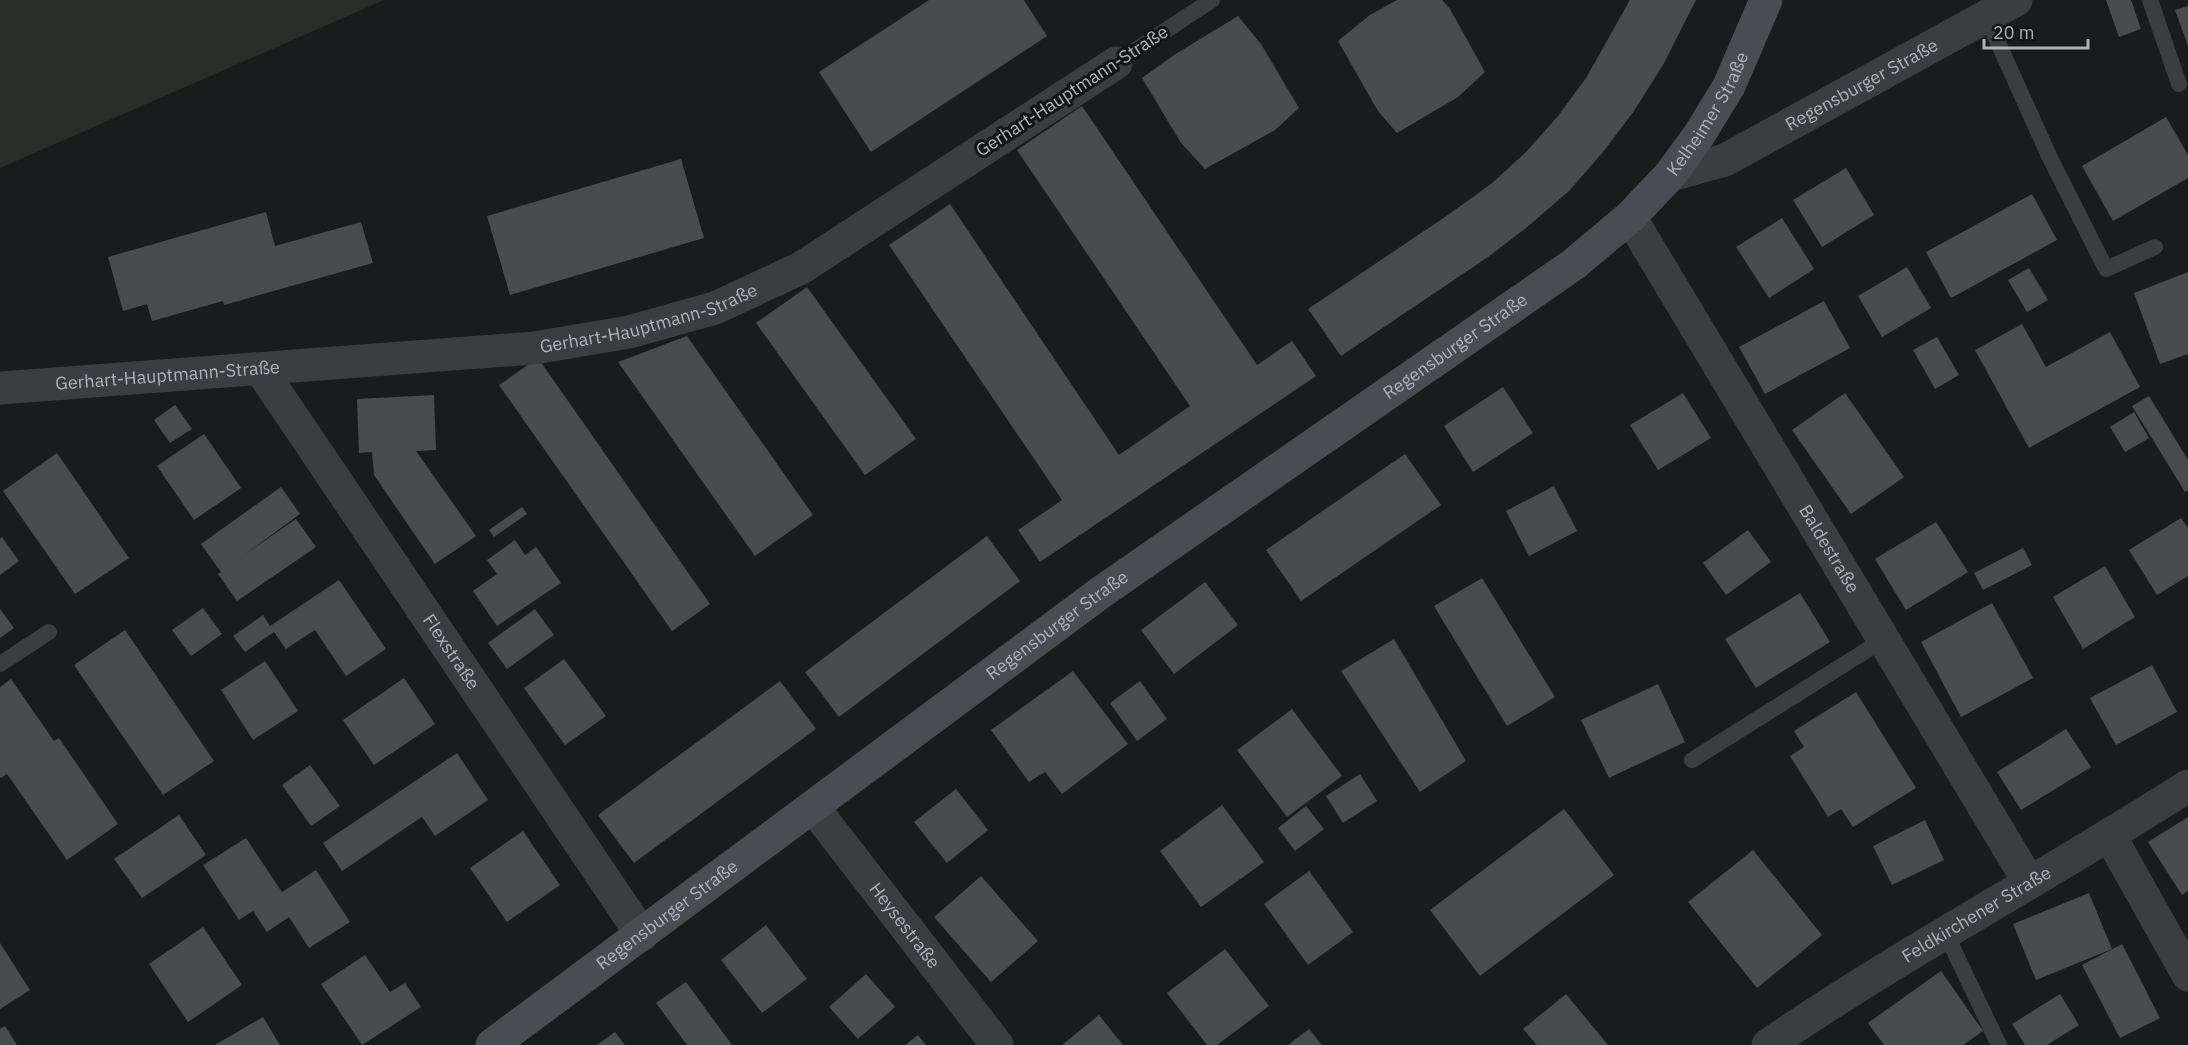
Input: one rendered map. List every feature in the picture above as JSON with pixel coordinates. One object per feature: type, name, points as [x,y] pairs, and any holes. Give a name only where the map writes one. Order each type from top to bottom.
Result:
[{"type":"street","name":"Kelheimer Straße","points":[[1630,217],[1670,175],[1699,135],[1729,86],[1766,0]]},
{"type":"street","name":"Regensburger Straße","points":[[1670,175],[1725,160],[2016,0]]},
{"type":"street","name":"Gerhart-Hauptmann-Straße","points":[[0,388],[534,348],[629,332],[715,308],[801,268],[1116,63]]},
{"type":"street","name":"Regensburger Straße","points":[[492,1045],[1108,587],[1574,264],[1630,217]]},
{"type":"street","name":"Baldestraße","points":[[1630,217],[2029,882]]},
{"type":"street","name":"Flexstraße","points":[[261,370],[642,935]]},
{"type":"street","name":"Feldkirchener Straße","points":[[1768,1045],[1945,932],[2110,836],[2188,786]]},
{"type":"street","name":"Heysestraße","points":[[813,807],[997,1045]]},
{"type":"street","points":[[2110,836],[2188,975]]},
{"type":"lane","name":"Gerhart-Hauptmann-Straße","points":[[1116,63],[1212,0]]},
{"type":"lane","points":[[2150,0],[2179,84]]},
{"type":"lane","points":[[1986,16],[2050,158],[2106,269],[2155,247]]},
{"type":"lane","points":[[0,664],[49,632]]},
{"type":"lane","points":[[1692,760],[1883,640]]},
{"type":"lane","points":[[1945,932],[1999,1045]]},
{"type":"shaded area","points":[[0,0],[384,0],[0,168]]},
{"type":"building","points":[[929,0],[1024,0],[1047,36],[871,152],[819,72]]},
{"type":"building","points":[[1397,0],[1442,0],[1450,9],[1485,72],[1458,97],[1397,133],[1378,111],[1338,41],[1370,15]]},
{"type":"building","points":[[1630,0],[1696,0],[1663,65],[1634,111],[1603,152],[1569,191],[1526,228],[1488,257],[1341,356],[1308,309],[1491,184],[1526,152],[1558,116],[1586,78]]},
{"type":"building","points":[[2106,0],[2131,0],[2141,29],[2119,37]]},
{"type":"building","points":[[2188,6],[2188,46],[2175,10]]},
{"type":"building","points":[[1238,16],[1261,44],[1299,108],[1275,130],[1205,169],[1181,143],[1142,78],[1174,55]]},
{"type":"building","points":[[1082,106],[1257,365],[1292,341],[1316,376],[1040,562],[1018,530],[1062,500],[889,245],[950,204],[1119,455],[1190,406],[1017,150]]},
{"type":"building","points":[[2166,117],[2188,155],[2188,178],[2113,221],[2082,166]]},
{"type":"building","points":[[681,159],[704,238],[510,295],[487,216]]},
{"type":"building","points":[[1846,168],[1874,215],[1822,247],[1793,200]]},
{"type":"building","points":[[2032,194],[2057,240],[1951,298],[1926,252]]},
{"type":"building","points":[[266,212],[275,246],[361,222],[373,263],[224,305],[223,301],[152,321],[147,304],[123,311],[108,257]]},
{"type":"building","points":[[1782,218],[1814,269],[1769,298],[1736,247]]},
{"type":"building","points":[[1907,267],[1931,308],[1882,337],[1858,296]]},
{"type":"building","points":[[2029,268],[2048,300],[2027,312],[2008,280]]},
{"type":"building","points":[[2188,272],[2188,354],[2160,364],[2134,293]]},
{"type":"building","points":[[807,287],[916,439],[865,475],[756,323]]},
{"type":"building","points":[[1824,301],[1850,348],[1765,394],[1739,347]]},
{"type":"building","points":[[2022,324],[2046,367],[2110,332],[2140,387],[2029,448],[1975,350]]},
{"type":"building","points":[[687,336],[813,515],[755,556],[618,362]]},
{"type":"building","points":[[1937,337],[1959,375],[1935,389],[1913,350]]},
{"type":"building","points":[[538,358],[710,604],[672,631],[499,385]]},
{"type":"building","points":[[1503,387],[1533,433],[1473,472],[1444,426]]},
{"type":"building","points":[[1683,393],[1711,438],[1658,470],[1630,425]]},
{"type":"building","points":[[1845,393],[1904,477],[1851,514],[1792,430]]},
{"type":"building","points":[[434,395],[436,450],[416,451],[476,536],[435,564],[374,475],[372,452],[359,453],[357,399]]},
{"type":"building","points":[[2149,396],[2188,460],[2188,490],[2185,492],[2132,406]]},
{"type":"building","points":[[175,405],[192,429],[170,443],[154,420]]},
{"type":"building","points":[[2134,412],[2149,438],[2125,452],[2110,427]]},
{"type":"building","points":[[204,434],[241,488],[194,520],[157,466]]},
{"type":"building","points":[[57,453],[129,558],[75,594],[3,491]]},
{"type":"building","points":[[1405,454],[1441,505],[1301,601],[1266,550]]},
{"type":"building","points":[[1554,486],[1577,531],[1529,556],[1506,511]]},
{"type":"building","points":[[281,487],[300,514],[244,555],[296,519],[316,547],[237,601],[218,574],[221,572],[201,544]]},
{"type":"building","points":[[522,507],[527,514],[494,537],[489,530]]},
{"type":"building","points":[[2181,518],[2188,528],[2188,576],[2157,595],[2129,550]]},
{"type":"building","points":[[1936,522],[1968,572],[1906,610],[1875,559]]},
{"type":"building","points":[[1748,530],[1771,562],[1726,595],[1703,563]]},
{"type":"building","points":[[987,536],[1020,581],[839,717],[805,672]]},
{"type":"building","points":[[2,537],[19,561],[0,575],[0,539]]},
{"type":"building","points":[[515,540],[525,555],[536,547],[561,583],[497,626],[473,591],[497,574],[487,560]]},
{"type":"building","points":[[2023,548],[2032,565],[1983,590],[1974,573]]},
{"type":"building","points":[[2105,566],[2135,617],[2083,649],[2053,597]]},
{"type":"building","points":[[1482,578],[1555,697],[1507,726],[1434,606]]},
{"type":"building","points":[[339,580],[386,649],[346,676],[315,630],[286,649],[274,632],[245,652],[233,636],[263,615],[270,626]]},
{"type":"building","points":[[1205,582],[1238,625],[1174,674],[1141,630]]},
{"type":"building","points":[[1800,593],[1830,642],[1756,688],[1725,639]]},
{"type":"building","points":[[1992,603],[2033,678],[1961,717],[1921,642]]},
{"type":"building","points":[[203,608],[222,634],[191,656],[172,630]]},
{"type":"building","points":[[0,609],[14,628],[0,638]]},
{"type":"building","points":[[535,609],[554,635],[507,669],[488,643]]},
{"type":"building","points":[[125,630],[214,761],[163,795],[74,665]]},
{"type":"building","points":[[1394,639],[1466,761],[1420,792],[1341,671]]},
{"type":"building","points":[[564,659],[606,716],[565,745],[524,688]]},
{"type":"building","points":[[265,661],[298,711],[253,740],[221,690]]},
{"type":"building","points":[[2152,665],[2177,712],[2116,745],[2090,698]]},
{"type":"building","points":[[1073,671],[1128,744],[1062,794],[1045,772],[1029,782],[991,730]]},
{"type":"building","points":[[404,678],[435,724],[374,765],[343,720]]},
{"type":"building","points":[[11,679],[54,741],[59,738],[118,824],[67,860],[7,774],[0,777],[0,687]]},
{"type":"building","points":[[780,681],[816,729],[634,863],[598,815]]},
{"type":"building","points":[[1140,681],[1167,719],[1137,741],[1110,703]]},
{"type":"building","points":[[1658,684],[1685,742],[1609,778],[1581,720]]},
{"type":"building","points":[[1856,692],[1916,788],[1853,827],[1841,809],[1828,817],[1790,756],[1804,747],[1794,731]]},
{"type":"building","points":[[1292,709],[1342,776],[1287,817],[1237,750]]},
{"type":"building","points":[[2066,729],[2091,767],[2021,810],[1997,772]]},
{"type":"building","points":[[457,753],[488,800],[435,836],[422,817],[342,871],[323,843]]},
{"type":"building","points":[[310,765],[340,806],[311,826],[282,785]]},
{"type":"building","points":[[1360,774],[1377,801],[1343,823],[1326,796]]},
{"type":"building","points":[[956,789],[988,830],[947,863],[914,822]]},
{"type":"building","points":[[1222,805],[1264,862],[1201,907],[1160,851]]},
{"type":"building","points":[[1306,806],[1324,829],[1295,851],[1278,828]]},
{"type":"building","points":[[1564,809],[1614,875],[1480,976],[1430,910]]},
{"type":"building","points":[[179,815],[206,855],[142,898],[114,859]]},
{"type":"building","points":[[2188,817],[2188,891],[2182,895],[2148,842]]},
{"type":"building","points":[[1925,820],[1944,860],[1892,885],[1873,846]]},
{"type":"building","points":[[523,831],[560,885],[507,922],[470,868]]},
{"type":"building","points":[[246,838],[282,892],[316,870],[350,922],[309,948],[289,917],[267,932],[253,911],[239,920],[203,865]]},
{"type":"building","points":[[1753,850],[1822,935],[1757,988],[1688,902]]},
{"type":"building","points":[[1309,871],[1353,932],[1308,965],[1264,904]]},
{"type":"building","points":[[981,876],[1038,941],[991,982],[934,917]]},
{"type":"building","points":[[2089,893],[2112,949],[2036,980],[2013,924]]},
{"type":"building","points":[[766,925],[807,979],[762,1013],[721,960]]},
{"type":"building","points":[[203,927],[242,985],[188,1022],[149,964]]},
{"type":"building","points":[[0,943],[30,990],[0,1009]]},
{"type":"building","points":[[2122,944],[2160,1018],[2120,1038],[2082,965]]},
{"type":"building","points":[[1225,949],[1269,1006],[1217,1045],[1207,1045],[1167,993]]},
{"type":"building","points":[[365,955],[390,992],[405,983],[421,1007],[362,1045],[321,984]]},
{"type":"building","points":[[1941,971],[1983,1031],[1963,1045],[1884,1045],[1868,1023]]},
{"type":"building","points":[[866,974],[895,1007],[858,1039],[829,1007]]},
{"type":"building","points":[[686,982],[732,1045],[687,1045],[656,1003]]},
{"type":"building","points":[[1566,994],[1608,1045],[1537,1045],[1523,1029]]},
{"type":"building","points":[[2060,994],[2079,1025],[2047,1045],[2025,1045],[2012,1024]]},
{"type":"building","points":[[1099,1015],[1123,1045],[1062,1045]]},
{"type":"building","points":[[263,1017],[280,1045],[215,1045]]},
{"type":"building","points":[[5,1026],[17,1045],[0,1045],[0,1029]]},
{"type":"building","points":[[1309,1029],[1322,1045],[1288,1045]]},
{"type":"building","points":[[615,1032],[625,1045],[597,1045]]},
{"type":"building","points":[[918,1035],[926,1045],[905,1045]]}]
